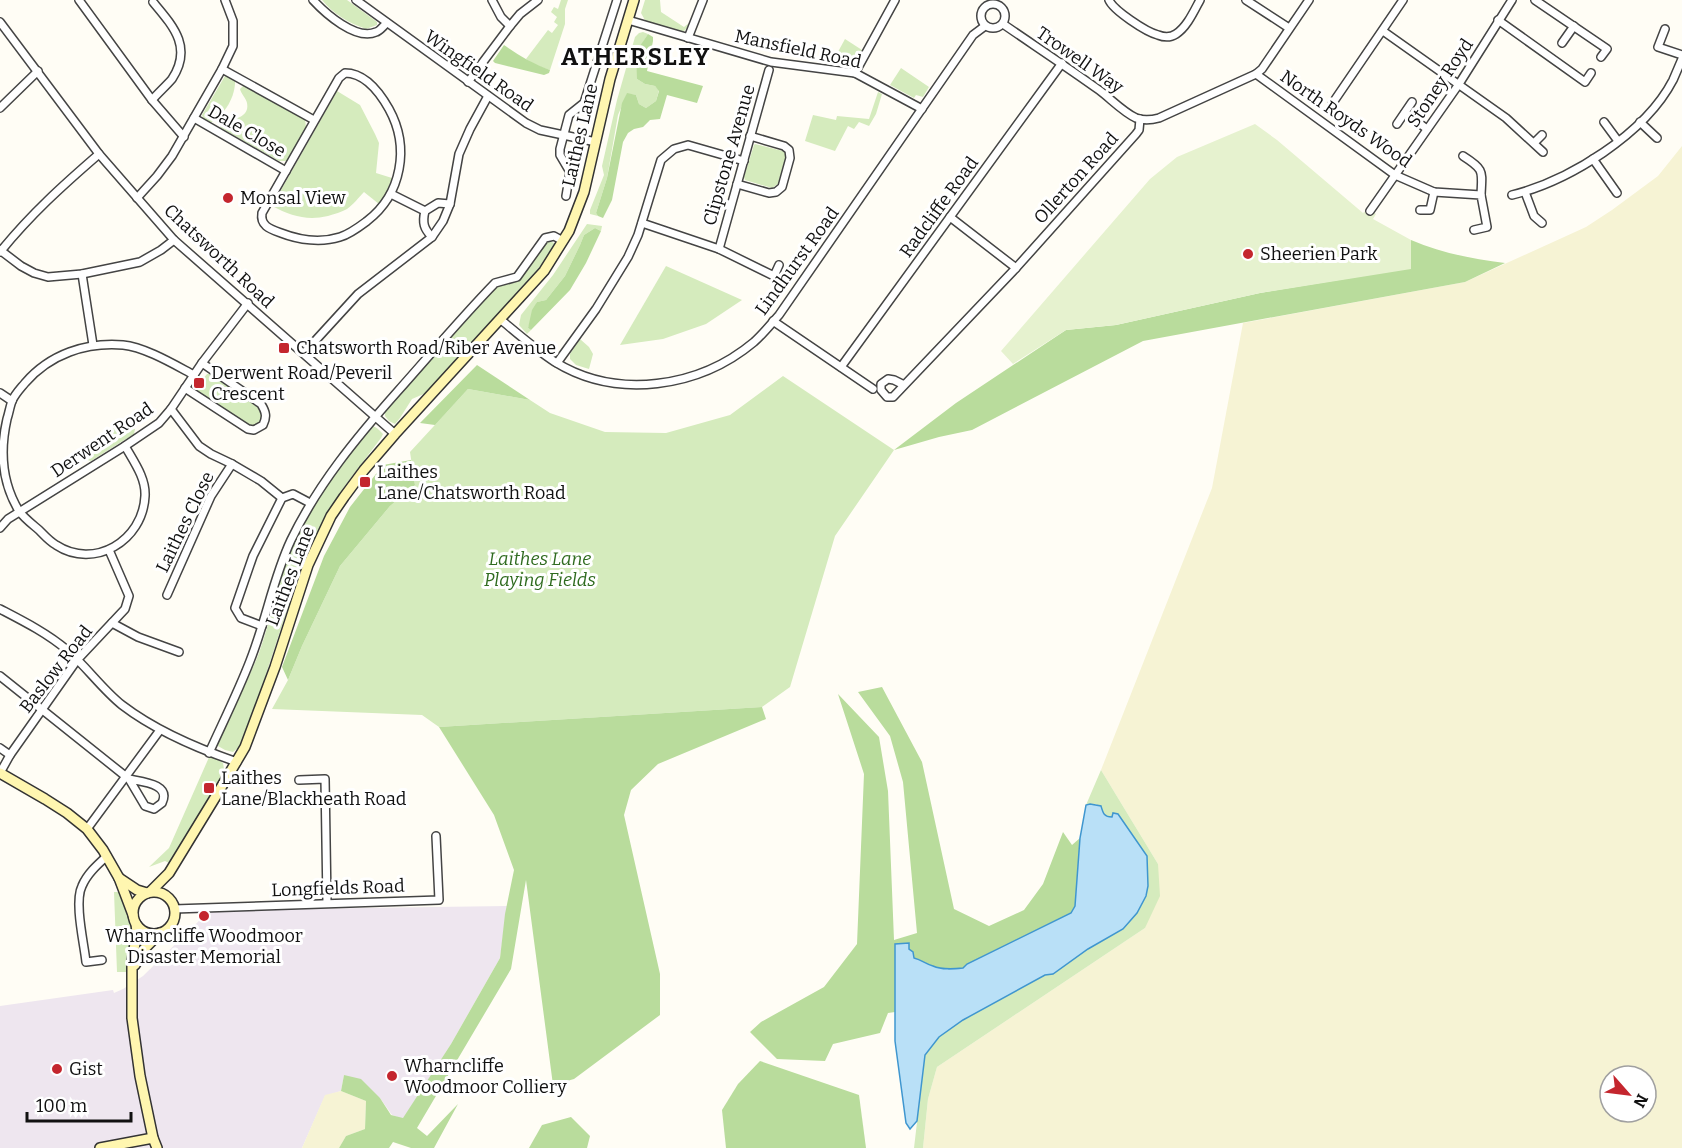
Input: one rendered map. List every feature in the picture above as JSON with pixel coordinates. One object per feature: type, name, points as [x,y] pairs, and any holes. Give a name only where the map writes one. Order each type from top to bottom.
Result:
[{"type":"main road","name":"Laithes Lane","points":[[148,893],[169,873],[237,762],[250,735],[303,579],[323,532],[344,497],[395,434],[544,271],[563,241],[580,206],[610,79],[634,0]]},
{"type":"main road","points":[[0,773],[52,804],[87,829],[107,856],[119,878],[135,920],[144,932],[160,933]]},
{"type":"main road","name":"Laithes Lane","points":[[168,898],[169,873]]},
{"type":"main road","points":[[119,878],[136,890],[148,893],[158,892],[168,898],[174,909],[173,921],[141,952],[132,969]]},
{"type":"main road","points":[[148,893],[136,902],[133,908],[137,932],[132,961],[131,994],[140,1076],[157,1148]]},
{"type":"main road","points":[[100,1148],[153,1138]]},
{"type":"street","points":[[78,0],[152,100],[184,137]]},
{"type":"street","points":[[137,198],[157,177],[184,137],[234,46],[233,21],[225,0]]},
{"type":"street","points":[[313,0],[326,14],[358,32],[368,34],[377,32],[387,23]]},
{"type":"street","name":"Wingfield Road","points":[[356,0],[526,123],[540,130],[596,142]]},
{"type":"street","points":[[492,0],[501,17],[510,26]]},
{"type":"street","points":[[468,82],[520,14],[538,0]]},
{"type":"street","name":"Laithes Lane","points":[[566,196],[570,172],[560,156],[563,135],[569,115],[584,103],[617,0]]},
{"type":"street","points":[[688,38],[703,0]]},
{"type":"street","points":[[855,73],[895,0]]},
{"type":"street","points":[[1109,0],[1116,10],[1125,16],[1152,33],[1167,37],[1182,28],[1200,0]]},
{"type":"street","points":[[1246,0],[1289,28]]},
{"type":"street","points":[[1140,119],[1159,118],[1256,74],[1262,69],[1309,0]]},
{"type":"street","points":[[1332,104],[1403,0]]},
{"type":"street","name":"Stoney Royd","points":[[1370,211],[1459,84],[1512,0]]},
{"type":"street","points":[[1534,0],[1606,49],[1601,57]]},
{"type":"street","points":[[152,100],[171,79],[182,52],[179,39],[172,26],[153,2]]},
{"type":"street","name":"Lindhurst Road","points":[[500,319],[556,363],[588,377],[609,382],[663,384],[698,374],[726,361],[754,342],[779,315],[973,35],[985,26],[981,18],[983,9],[990,4],[1000,3],[1005,13],[1003,24]]},
{"type":"street","name":"Mansfield Road","points":[[628,20],[771,62],[855,73],[922,109]]},
{"type":"street","points":[[1498,20],[1585,82],[1591,73]]},
{"type":"street","name":"Chatsworth Road","points":[[0,22],[99,154],[174,240],[395,434]]},
{"type":"street","points":[[985,26],[994,29],[1003,24]]},
{"type":"street","name":"Trowell Way","points":[[1003,24],[1140,119]]},
{"type":"street","points":[[1562,43],[1574,26]]},
{"type":"street","points":[[1512,195],[1563,177],[1593,159],[1640,122],[1672,81],[1682,57],[1658,47],[1665,29]]},
{"type":"street","points":[[1383,31],[1506,118],[1543,152]]},
{"type":"street","name":"Radcliffe Road","points":[[841,367],[1062,63]]},
{"type":"street","points":[[222,69],[314,120]]},
{"type":"street","name":"Clipstone Avenue","points":[[719,249],[769,70]]},
{"type":"street","points":[[0,108],[38,71]]},
{"type":"street","points":[[353,73],[382,96],[399,135],[401,158],[397,180],[378,213],[340,237],[319,240],[294,238],[269,229],[263,224],[262,213],[286,171],[339,78],[353,73]]},
{"type":"street","name":"North Royds Wood","points":[[1256,74],[1395,175],[1434,192],[1481,195]]},
{"type":"street","points":[[304,353],[358,294],[432,237],[443,221],[450,204],[459,154],[488,96]]},
{"type":"street","points":[[1397,124],[1412,102]]},
{"type":"street","points":[[1405,113],[1427,129]]},
{"type":"street","name":"Dale Close","points":[[194,118],[286,171]]},
{"type":"street","name":"Ollerton Road","points":[[904,385],[1016,268],[1136,134],[1139,130],[1140,119]]},
{"type":"street","points":[[1604,122],[1618,141]]},
{"type":"street","points":[[1640,122],[1657,138]]},
{"type":"street","points":[[737,184],[770,193],[776,192],[782,187],[790,158],[789,150],[784,146],[750,135]]},
{"type":"street","points":[[1534,143],[1542,135]]},
{"type":"street","points":[[556,363],[583,328],[628,257],[642,223],[661,160],[674,149],[687,144],[744,161]]},
{"type":"street","points":[[99,154],[54,193],[0,251],[21,266],[48,277],[82,274],[140,262],[156,254],[174,240]]},
{"type":"street","points":[[1463,156],[1477,165],[1482,173],[1481,195],[1487,227],[1474,231]]},
{"type":"street","points":[[1593,159],[1617,193]]},
{"type":"street","points":[[1420,210],[1430,210],[1434,192]]},
{"type":"street","points":[[1525,192],[1534,216],[1542,223]]},
{"type":"street","points":[[391,194],[424,211]]},
{"type":"street","points":[[424,211],[438,203],[450,204]]},
{"type":"street","points":[[424,211],[425,229],[432,237]]},
{"type":"street","points":[[950,217],[1016,268]]},
{"type":"street","points":[[642,223],[719,249],[774,276],[779,265]]},
{"type":"street","name":"Laithes Lane","points":[[209,753],[250,661],[280,566],[291,540],[310,503],[352,442],[495,283],[517,277],[545,237],[554,237],[563,241]]},
{"type":"street","points":[[82,274],[93,345]]},
{"type":"street","name":"Derwent Road","points":[[0,528],[8,519],[159,423],[248,303]]},
{"type":"street","points":[[773,321],[873,389]]},
{"type":"street","points":[[125,446],[142,476],[144,503],[140,518],[130,533],[117,545],[100,553],[81,555],[64,549],[48,539],[20,512],[4,478],[3,434],[12,401],[32,375],[49,361],[68,352],[93,345],[125,345],[159,356],[194,375]]},
{"type":"street","points":[[185,388],[248,429],[254,430],[263,425],[266,416],[261,404],[202,363]]},
{"type":"street","points":[[0,393],[12,401]]},
{"type":"street","name":"Laithes Close","points":[[171,409],[200,446],[261,481],[282,498]]},
{"type":"street","name":"Laithes Close","points":[[167,595],[207,505],[231,464]]},
{"type":"street","name":"Laithes Lane","points":[[262,626],[241,618],[236,608],[253,556],[282,498],[293,494],[310,503]]},
{"type":"street","name":"Baslow Road","points":[[0,773],[10,755],[77,660],[125,609],[129,596],[109,550]]},
{"type":"street","points":[[0,609],[53,639],[121,704],[160,730],[209,753],[237,762]]},
{"type":"street","points":[[112,623],[138,637],[179,652]]},
{"type":"street","points":[[0,676],[128,778],[145,806],[154,809],[162,803],[164,798],[162,790],[150,783],[128,778]]},
{"type":"street","points":[[87,829],[128,778],[160,730]]},
{"type":"street","points":[[0,748],[10,755]]},
{"type":"street","points":[[299,780],[325,779],[327,903]]},
{"type":"street","name":"Longfields Road","points":[[174,909],[439,900],[436,836]]},
{"type":"street","points":[[102,960],[86,962],[78,901],[88,875],[107,856]]},
{"type":"shaded area","points":[[1682,146],[1682,1148],[923,1148],[928,1099],[937,1067],[1145,928],[1158,864],[1101,770],[1212,488],[1243,323],[1465,282],[1586,227],[1658,176]]},
{"type":"shaded area","points":[[507,906],[500,958],[451,1044],[403,1119],[392,1115],[380,1098],[344,1075],[341,1091],[325,1096],[302,1148],[0,1148],[0,1006],[113,990],[114,993],[123,989],[143,976],[210,910]]},
{"type":"shaded area","points":[[341,1091],[366,1101],[365,1129],[346,1136],[339,1148],[302,1148],[325,1095]]},
{"type":"green space","points":[[322,0],[347,0],[377,22],[377,25],[366,29],[354,24],[336,14]]},
{"type":"green space","points":[[561,0],[568,0],[565,9],[565,24],[550,70],[532,64],[526,59],[548,30],[552,33],[558,25],[554,22],[557,17],[551,12],[554,7],[558,9]]},
{"type":"green space","points":[[645,0],[660,0],[661,12],[684,27],[689,23],[687,28],[683,32],[646,22],[641,13]]},
{"type":"green space","points":[[643,32],[648,34],[643,42],[637,79],[659,90],[656,101],[646,108],[639,104],[636,95],[627,94],[618,115],[607,178],[596,213],[598,216],[590,214],[604,175],[602,166],[617,100],[635,37]]},
{"type":"green space","points":[[648,34],[653,37],[653,41],[647,71],[703,86],[697,103],[667,95],[660,119],[650,120],[643,127],[628,133],[623,142],[612,200],[603,218],[596,213],[607,178],[622,103],[627,93],[636,95],[639,104],[646,108],[656,101],[659,91],[655,86],[637,79],[636,52]]},
{"type":"green space","points":[[845,39],[862,50],[853,64],[845,67],[833,61]]},
{"type":"green space","points":[[504,45],[550,70],[549,73],[544,75],[495,63],[493,61]]},
{"type":"green space","points":[[901,68],[929,87],[923,97],[916,95],[914,98],[890,85]]},
{"type":"green space","points":[[228,75],[235,79],[234,92],[225,110],[210,123],[202,115],[225,76]]},
{"type":"green space","points":[[244,85],[305,119],[306,127],[287,161],[279,161],[221,128],[222,121],[239,117],[246,112],[247,103],[240,89]]},
{"type":"green space","points":[[337,91],[360,105],[375,134],[379,143],[376,173],[392,178],[386,194],[379,204],[364,192],[347,209],[328,216],[313,218],[299,217],[272,206]]},
{"type":"green space","points":[[878,92],[882,94],[876,114],[869,126],[859,122],[854,129],[848,126],[835,151],[805,141],[813,115],[836,120],[837,116],[869,119]]},
{"type":"green space","name":"Sheerien Park","points":[[1255,124],[1363,213],[1368,209],[1376,214],[1373,219],[1411,240],[1411,269],[1260,293],[1116,325],[1066,330],[1013,364],[1001,351],[1150,179],[1177,157]]},
{"type":"green space","points":[[755,144],[786,153],[778,184],[772,188],[745,180]]},
{"type":"green space","points":[[587,224],[602,226],[601,231],[595,228],[584,235],[565,276],[546,300],[537,302],[528,328],[531,330],[527,334],[519,325],[521,315],[553,275]]},
{"type":"green space","points":[[595,228],[601,231],[570,290],[531,330],[528,328],[532,310],[537,302],[546,300],[565,276],[584,235]]},
{"type":"green space","points":[[548,240],[554,243],[554,248],[538,269],[426,393],[412,399],[395,424],[389,421],[385,416],[385,411],[493,290],[517,281],[524,275]]},
{"type":"green space","points":[[1411,240],[1457,255],[1505,263],[1465,282],[1143,341],[972,430],[894,450],[956,403],[1066,330],[1116,325],[1260,293],[1411,268]]},
{"type":"green space","points":[[666,266],[742,300],[706,324],[663,339],[620,345]]},
{"type":"green space","points":[[580,339],[593,354],[589,369],[576,365],[570,359],[570,354]]},
{"type":"green space","points":[[477,365],[530,400],[468,389],[435,425],[420,423]]},
{"type":"green space","points":[[207,374],[257,405],[262,410],[262,422],[254,426],[248,425],[199,393],[196,387]]},
{"type":"green space","name":"Laithes Lane Playing Fields","points":[[783,376],[894,450],[835,536],[790,687],[762,707],[439,727],[422,715],[272,709],[288,680],[340,566],[390,506],[415,485],[410,452],[468,389],[530,400],[550,413],[605,432],[666,433],[730,415]]},
{"type":"green space","points":[[122,421],[132,423],[135,429],[134,434],[91,461],[84,459],[83,447]]},
{"type":"green space","points":[[371,426],[376,427],[383,434],[344,487],[319,529],[300,570],[258,699],[240,746],[233,752],[225,750],[218,746],[218,740],[259,653],[285,565],[297,536],[322,493]]},
{"type":"green space","points":[[411,460],[415,485],[390,506],[340,566],[288,680],[282,667],[324,556],[350,507],[383,465]]},
{"type":"green space","points":[[882,687],[922,762],[954,909],[989,926],[1024,910],[1043,884],[1063,832],[1072,845],[1080,838],[1075,906],[1071,913],[963,968],[944,969],[931,965],[914,958],[909,949],[895,944],[895,1012],[888,1013],[880,1033],[833,1044],[825,1061],[777,1059],[750,1032],[761,1022],[824,987],[857,944],[864,774],[838,694],[879,737],[888,791],[894,940],[917,933],[903,782],[890,736],[858,692]]},
{"type":"green space","points":[[762,707],[766,719],[658,764],[631,790],[624,815],[660,974],[660,1015],[574,1079],[553,1085],[526,880],[511,969],[417,1128],[427,1136],[458,1104],[434,1148],[411,1148],[393,1142],[389,1148],[339,1148],[346,1136],[365,1129],[366,1101],[341,1091],[344,1075],[361,1079],[380,1098],[391,1115],[403,1118],[451,1044],[500,958],[505,914],[514,870],[494,815],[439,727]]},
{"type":"green space","points":[[210,755],[223,763],[223,775],[169,863],[165,861],[149,867],[169,848]]},
{"type":"green space","points":[[1101,770],[1158,864],[1160,896],[1145,928],[937,1067],[928,1099],[923,1148],[914,1148],[925,1054],[939,1037],[963,1020],[1045,975],[1053,974],[1088,949],[1123,929],[1112,817],[1107,817],[1096,804],[1086,805]]},
{"type":"green space","points":[[114,892],[121,892],[134,931],[127,972],[117,972]]},
{"type":"green space","points":[[760,1061],[859,1095],[866,1148],[726,1148],[722,1110],[738,1084]]},
{"type":"green space","points":[[571,1117],[590,1136],[587,1148],[529,1148],[542,1125]]},
{"type":"water","points":[[1086,805],[1101,806],[1103,813],[1107,816],[1112,817],[1113,813],[1118,814],[1147,856],[1148,886],[1146,896],[1137,913],[1123,929],[1088,949],[1053,974],[1045,975],[963,1020],[939,1037],[925,1055],[917,1121],[910,1129],[906,1123],[895,1041],[895,944],[909,943],[909,949],[913,952],[914,958],[936,967],[963,968],[1071,913],[1075,906],[1080,838]]},
{"type":"place","name":"Monsal View","points":[[228,198]]},
{"type":"place","name":"Sheerien Park","points":[[1248,254]]},
{"type":"place","name":"Chatsworth Road/Riber Avenue","points":[[284,348]]},
{"type":"place","name":"Derwent Road/Peveril Crescent","points":[[199,383]]},
{"type":"place","name":"Laithes Lane/Chatsworth Road","points":[[365,482]]},
{"type":"place","name":"Laithes Lane/Blackheath Road","points":[[209,788]]},
{"type":"place","name":"Wharncliffe Woodmoor Disaster Memorial","points":[[204,916]]},
{"type":"place","name":"Gist","points":[[57,1069]]},
{"type":"place","name":"Wharncliffe Woodmoor Colliery","points":[[392,1076]]},
{"type":"district","name":"ATHERSLEY","points":[[636,57]]}]
